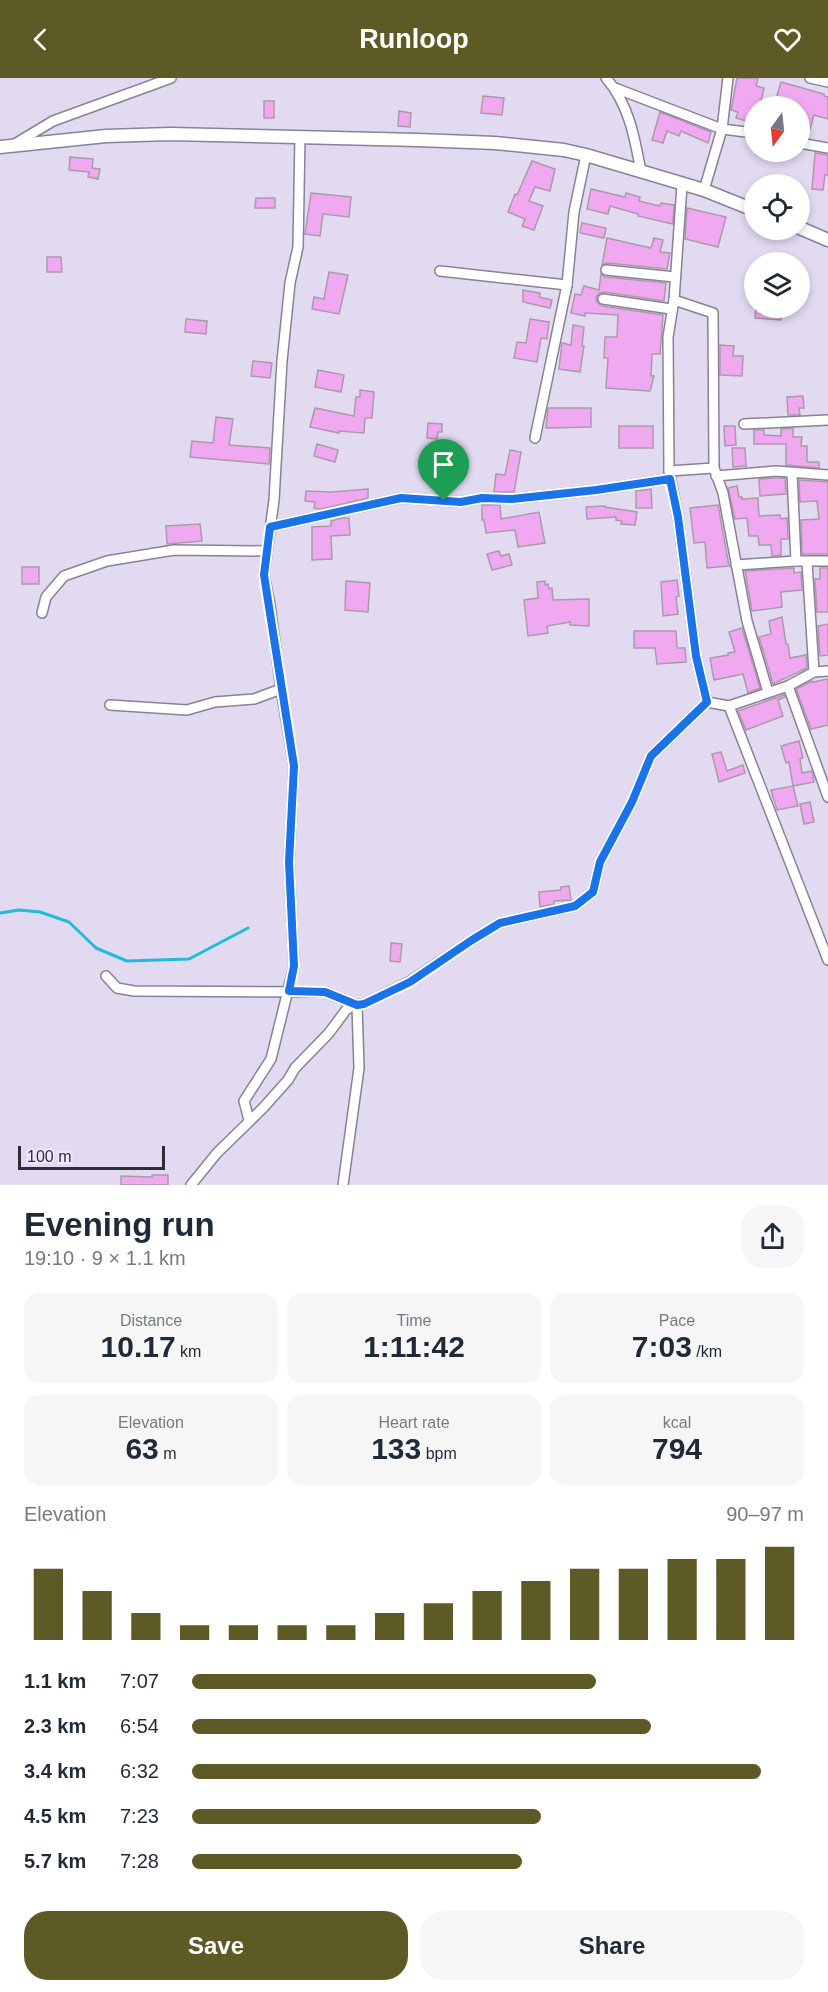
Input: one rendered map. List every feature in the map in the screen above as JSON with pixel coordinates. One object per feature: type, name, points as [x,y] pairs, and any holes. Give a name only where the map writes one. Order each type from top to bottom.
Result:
[{"type":"street","points":[[14,145],[53,121],[171,78]]},
{"type":"street","points":[[606,78],[615,88],[632,128],[641,172]]},
{"type":"street","points":[[704,190],[722,129],[728,78]]},
{"type":"street","points":[[810,78],[828,82]]},
{"type":"street","points":[[615,88],[722,129],[744,132]]},
{"type":"street","points":[[0,147],[106,136],[170,134],[495,143],[564,150],[586,155],[704,190],[744,206]]},
{"type":"street","points":[[249,1120],[244,1101],[271,1059],[294,966],[289,862],[294,766],[264,575],[274,500],[290,283],[298,247],[300,137]]},
{"type":"street","points":[[810,145],[828,148]]},
{"type":"street","points":[[536,438],[567,285],[574,212],[586,155]]},
{"type":"street","points":[[682,185],[673,304],[668,337],[669,475],[678,517],[696,656],[707,702]]},
{"type":"street","points":[[810,232],[828,240]]},
{"type":"street","points":[[606,270],[675,277]]},
{"type":"street","points":[[440,271],[567,285]]},
{"type":"street","points":[[603,299],[673,304],[713,312],[715,472],[723,493],[747,621],[768,692]]},
{"type":"street","points":[[744,424],[828,420]]},
{"type":"street","points":[[270,527],[401,498],[461,502],[482,498],[512,499],[596,490],[669,475],[715,472],[776,471],[828,475]]},
{"type":"street","points":[[792,473],[796,561]]},
{"type":"street","points":[[42,613],[46,597],[64,576],[107,561],[174,550],[267,551]]},
{"type":"street","points":[[736,565],[828,561]]},
{"type":"street","points":[[807,562],[814,672]]},
{"type":"street","points":[[707,702],[729,706],[788,686],[814,672],[828,671]]},
{"type":"street","points":[[788,686],[828,797]]},
{"type":"street","points":[[110,705],[187,710],[215,702],[254,699],[281,689]]},
{"type":"street","points":[[191,1185],[217,1153],[288,1080],[295,1068],[346,1010],[410,982],[500,923],[575,906],[593,892],[600,862],[632,802],[651,756],[707,702]]},
{"type":"street","points":[[729,706],[828,960]]},
{"type":"street","points":[[106,976],[117,988],[134,991],[325,992],[357,1005]]},
{"type":"street","points":[[342,1185],[359,1068],[357,1005]]},
{"type":"building","points":[[737,78],[758,78],[756,86],[764,88],[762,96],[744,96],[744,120],[736,118],[738,112],[731,110]]},
{"type":"building","points":[[781,82],[824,94],[828,97],[828,119],[814,115],[810,129],[810,96],[777,96]]},
{"type":"building","points":[[483,96],[504,98],[502,115],[481,113]]},
{"type":"building","points":[[264,101],[274,101],[274,118],[264,118]]},
{"type":"building","points":[[399,111],[411,113],[410,127],[398,126]]},
{"type":"building","points":[[660,112],[711,132],[708,143],[681,131],[679,136],[667,131],[663,143],[652,140]]},
{"type":"building","points":[[815,153],[828,155],[828,175],[825,175],[823,190],[812,189]]},
{"type":"building","points":[[70,157],[93,159],[92,168],[100,169],[98,179],[88,177],[89,172],[69,170]]},
{"type":"building","points":[[532,161],[555,169],[550,191],[535,187],[529,201],[543,206],[534,230],[522,226],[525,219],[508,212]]},
{"type":"building","points":[[591,189],[625,197],[626,193],[640,197],[639,201],[660,206],[661,203],[674,205],[673,224],[638,216],[638,214],[610,206],[608,214],[587,209]]},
{"type":"building","points":[[311,193],[351,197],[349,217],[323,214],[320,236],[305,234]]},
{"type":"building","points":[[256,198],[275,198],[275,208],[255,208]]},
{"type":"building","points":[[687,208],[726,217],[718,247],[685,239]]},
{"type":"building","points":[[582,223],[606,228],[604,238],[580,233]]},
{"type":"building","points":[[607,238],[651,248],[654,238],[663,240],[660,252],[670,253],[667,269],[607,263],[602,265]]},
{"type":"building","points":[[47,257],[61,257],[62,272],[47,272]]},
{"type":"building","points":[[329,272],[348,275],[339,314],[312,309],[314,297],[324,299]]},
{"type":"building","points":[[601,274],[605,277],[666,283],[664,301],[604,292],[596,297],[597,302],[602,306],[663,315],[660,354],[652,354],[651,376],[654,376],[650,391],[606,388],[608,358],[604,358],[605,337],[617,337],[618,315],[585,313],[585,316],[571,313],[575,294],[581,295],[584,286],[599,290]]},
{"type":"building","points":[[523,290],[540,293],[539,297],[552,300],[550,308],[523,302]]},
{"type":"building","points":[[755,318],[781,318],[781,320]]},
{"type":"building","points":[[186,319],[207,321],[206,334],[185,332]]},
{"type":"building","points":[[530,319],[549,322],[547,339],[541,338],[537,362],[514,358],[517,342],[526,343]]},
{"type":"building","points":[[573,325],[584,327],[580,372],[559,369],[562,343],[571,345]]},
{"type":"building","points":[[720,345],[734,346],[733,356],[743,356],[742,376],[720,375]]},
{"type":"building","points":[[253,361],[272,363],[270,378],[251,376]]},
{"type":"building","points":[[318,370],[344,375],[341,392],[315,387]]},
{"type":"building","points":[[360,390],[374,392],[372,418],[365,418],[364,433],[339,431],[339,433],[310,427],[315,408],[354,416],[356,397],[360,397]]},
{"type":"building","points":[[803,396],[804,408],[799,408],[800,415],[788,415],[787,397]]},
{"type":"building","points":[[548,408],[591,408],[591,427],[546,428]]},
{"type":"building","points":[[216,417],[233,419],[229,445],[270,448],[269,464],[190,457],[192,441],[213,443]]},
{"type":"building","points":[[428,423],[442,424],[442,432],[438,432],[437,439],[427,438]]},
{"type":"building","points":[[619,426],[653,426],[653,448],[619,448]]},
{"type":"building","points":[[724,426],[735,426],[736,445],[725,446]]},
{"type":"building","points":[[793,428],[793,437],[802,437],[801,446],[807,446],[807,462],[819,462],[819,468],[786,465],[786,444],[754,444],[754,430],[764,430],[764,435],[781,436],[781,429]]},
{"type":"building","points":[[317,444],[338,450],[335,462],[314,456]]},
{"type":"building","points":[[732,448],[745,448],[746,466],[733,467]]},
{"type":"building","points":[[510,450],[521,452],[514,492],[494,492],[496,474],[505,475]]},
{"type":"building","points":[[785,478],[786,494],[760,496],[759,479]]},
{"type":"building","points":[[799,480],[828,482],[828,554],[802,554],[801,520],[819,519],[817,501],[800,502]]},
{"type":"building","points":[[737,486],[739,497],[742,499],[758,498],[759,516],[780,515],[781,519],[787,518],[788,539],[781,539],[781,555],[772,556],[771,545],[759,545],[758,536],[749,536],[747,518],[735,519],[728,488]]},
{"type":"building","points":[[368,489],[368,498],[321,509],[314,508],[315,502],[305,501],[306,491],[331,492]]},
{"type":"building","points":[[651,489],[652,508],[636,508],[636,491]]},
{"type":"building","points":[[482,505],[500,505],[501,519],[539,512],[545,543],[518,547],[515,530],[486,533],[484,520],[482,520]]},
{"type":"building","points":[[718,505],[729,566],[707,568],[705,542],[694,543],[690,508]]},
{"type":"building","points":[[605,506],[637,512],[635,525],[621,524],[622,521],[616,520],[616,517],[587,519],[586,507]]},
{"type":"building","points":[[349,518],[350,535],[331,536],[332,559],[312,560],[312,527],[331,526],[331,521]]},
{"type":"building","points":[[200,524],[202,541],[167,544],[166,526]]},
{"type":"building","points":[[499,551],[501,556],[509,554],[512,565],[492,570],[487,554]]},
{"type":"building","points":[[22,567],[39,567],[39,584],[22,584]]},
{"type":"building","points":[[794,568],[794,573],[801,572],[802,590],[781,592],[782,607],[752,611],[745,571]]},
{"type":"building","points":[[820,568],[828,568],[828,612],[817,612],[815,579],[820,579]]},
{"type":"building","points":[[677,580],[678,614],[663,616],[661,582]]},
{"type":"building","points":[[346,581],[370,583],[368,612],[345,610]]},
{"type":"building","points":[[545,581],[549,589],[552,588],[553,600],[589,599],[589,626],[570,625],[570,622],[547,626],[548,633],[528,636],[524,600],[538,598],[537,582]]},
{"type":"building","points":[[782,617],[790,658],[806,655],[807,668],[773,684],[759,637],[771,634],[769,621]]},
{"type":"building","points":[[828,624],[828,655],[820,656],[818,626]]},
{"type":"building","points":[[742,628],[760,688],[748,693],[743,674],[714,680],[710,658],[735,652],[729,632]]},
{"type":"building","points":[[634,631],[676,631],[677,648],[685,648],[686,662],[657,664],[655,648],[634,648]]},
{"type":"building","points":[[828,679],[828,725],[811,729],[796,689],[812,681]]},
{"type":"building","points":[[784,695],[785,697],[778,700],[783,716],[746,730],[738,711]]},
{"type":"building","points":[[799,741],[803,758],[800,759],[802,773],[812,771],[814,782],[793,786],[789,762],[786,763],[781,746]]},
{"type":"building","points":[[721,752],[727,771],[743,765],[745,773],[719,782],[712,754]]},
{"type":"building","points":[[793,786],[798,806],[777,810],[771,790]]},
{"type":"building","points":[[810,802],[814,822],[804,824],[800,804]]},
{"type":"building","points":[[569,886],[571,900],[554,901],[554,904],[540,907],[539,892],[561,890],[561,887]]},
{"type":"building","points":[[391,943],[402,944],[400,962],[390,961]]},
{"type":"building","points":[[152,1175],[168,1175],[168,1185],[121,1185],[121,1176],[152,1177]]},
{"type":"waterway","points":[[0,913],[19,910],[40,912],[69,922],[96,948],[127,961],[189,959],[248,928]]},
{"type":"route","points":[[670,479],[678,517],[696,656],[707,702],[651,756],[632,802],[600,862],[593,892],[575,906],[500,923],[410,982],[364,1004],[357,1005],[325,992],[289,991],[294,966],[289,862],[294,766],[264,575],[270,527],[401,498],[444,501],[461,502],[482,498],[512,499],[670,479]]}]
